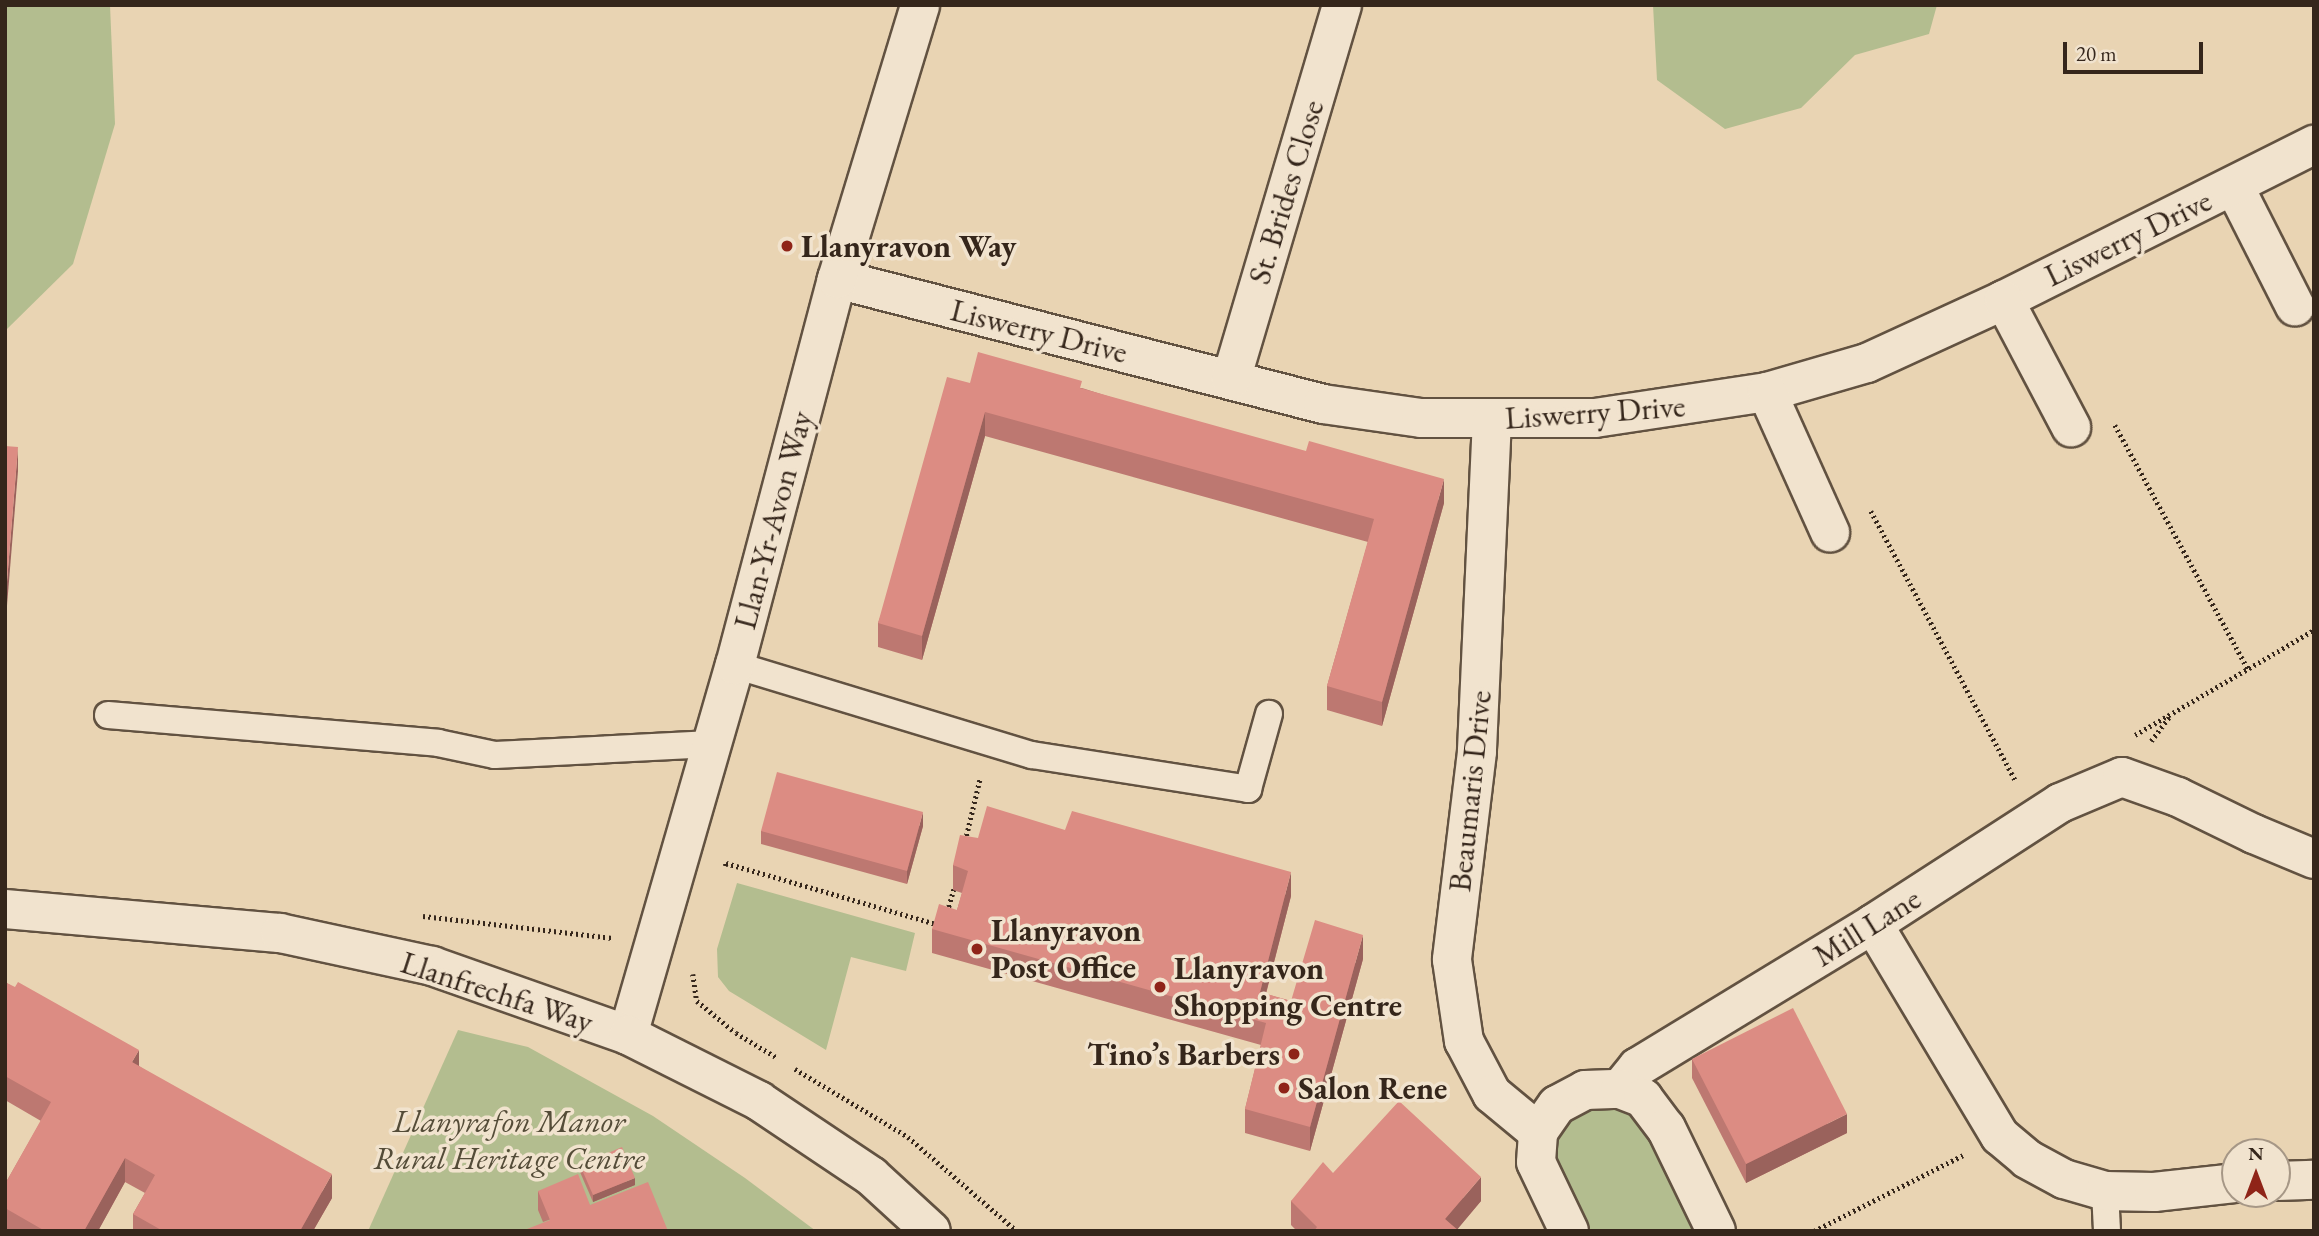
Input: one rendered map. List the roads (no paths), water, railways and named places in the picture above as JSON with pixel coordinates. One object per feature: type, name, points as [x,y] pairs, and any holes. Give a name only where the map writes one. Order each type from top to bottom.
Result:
[{"type":"street","name":"Llan-Yr-Avon Way","points":[[628,1034],[735,665],[837,279],[920,5]]},
{"type":"street","name":"St. Brides Close","points":[[1231,380],[1342,5]]},
{"type":"street","name":"Liswerry Drive","points":[[837,279],[1323,404],[1421,418],[1595,418],[1767,392],[1867,362],[2004,300],[2314,145]]},
{"type":"street","points":[[2234,186],[2295,306]]},
{"type":"street","points":[[2004,300],[2071,427]]},
{"type":"street","points":[[1767,392],[1830,533]]},
{"type":"street","name":"Beaumaris Drive","points":[[1492,419],[1477,752],[1452,960],[1464,1041],[1492,1094],[1538,1132]]},
{"type":"street","name":"Mill Lane","points":[[1620,1089],[1638,1067],[1873,924],[2060,803],[2122,777],[2178,797],[2254,834],[2314,859]]},
{"type":"street","name":"Llanfrechfa Way","points":[[5,909],[280,933],[432,966],[628,1034],[759,1101],[871,1176],[931,1231]]},
{"type":"street","points":[[1873,924],[2000,1136],[2027,1159],[2064,1179],[2105,1191],[2154,1192],[2221,1185]]},
{"type":"street","points":[[1569,1231],[1536,1162],[1538,1132],[1557,1105],[1585,1090],[1620,1089],[1643,1098],[1666,1128],[1716,1231]]},
{"type":"street","points":[[2291,1181],[2314,1180]]},
{"type":"lane","points":[[735,665],[1032,755],[1248,789],[1269,714]]},
{"type":"lane","points":[[108,715],[438,743],[495,755],[712,744]]},
{"type":"lane","points":[[2105,1191],[2107,1231]]},
{"type":"place","name":"Llanyravon Way","points":[[787,246]]},
{"type":"place","name":"Llanyravon Post Office","points":[[977,949]]},
{"type":"place","name":"Llanyravon Shopping Centre","points":[[1160,987]]},
{"type":"place","name":"Tino’s Barbers","points":[[1294,1054]]},
{"type":"place","name":"Salon Rene","points":[[1284,1088]]},
{"type":"park label","name":"Llanyrafon Manor Rural Heritage Centre","points":[[509,1140]]}]
